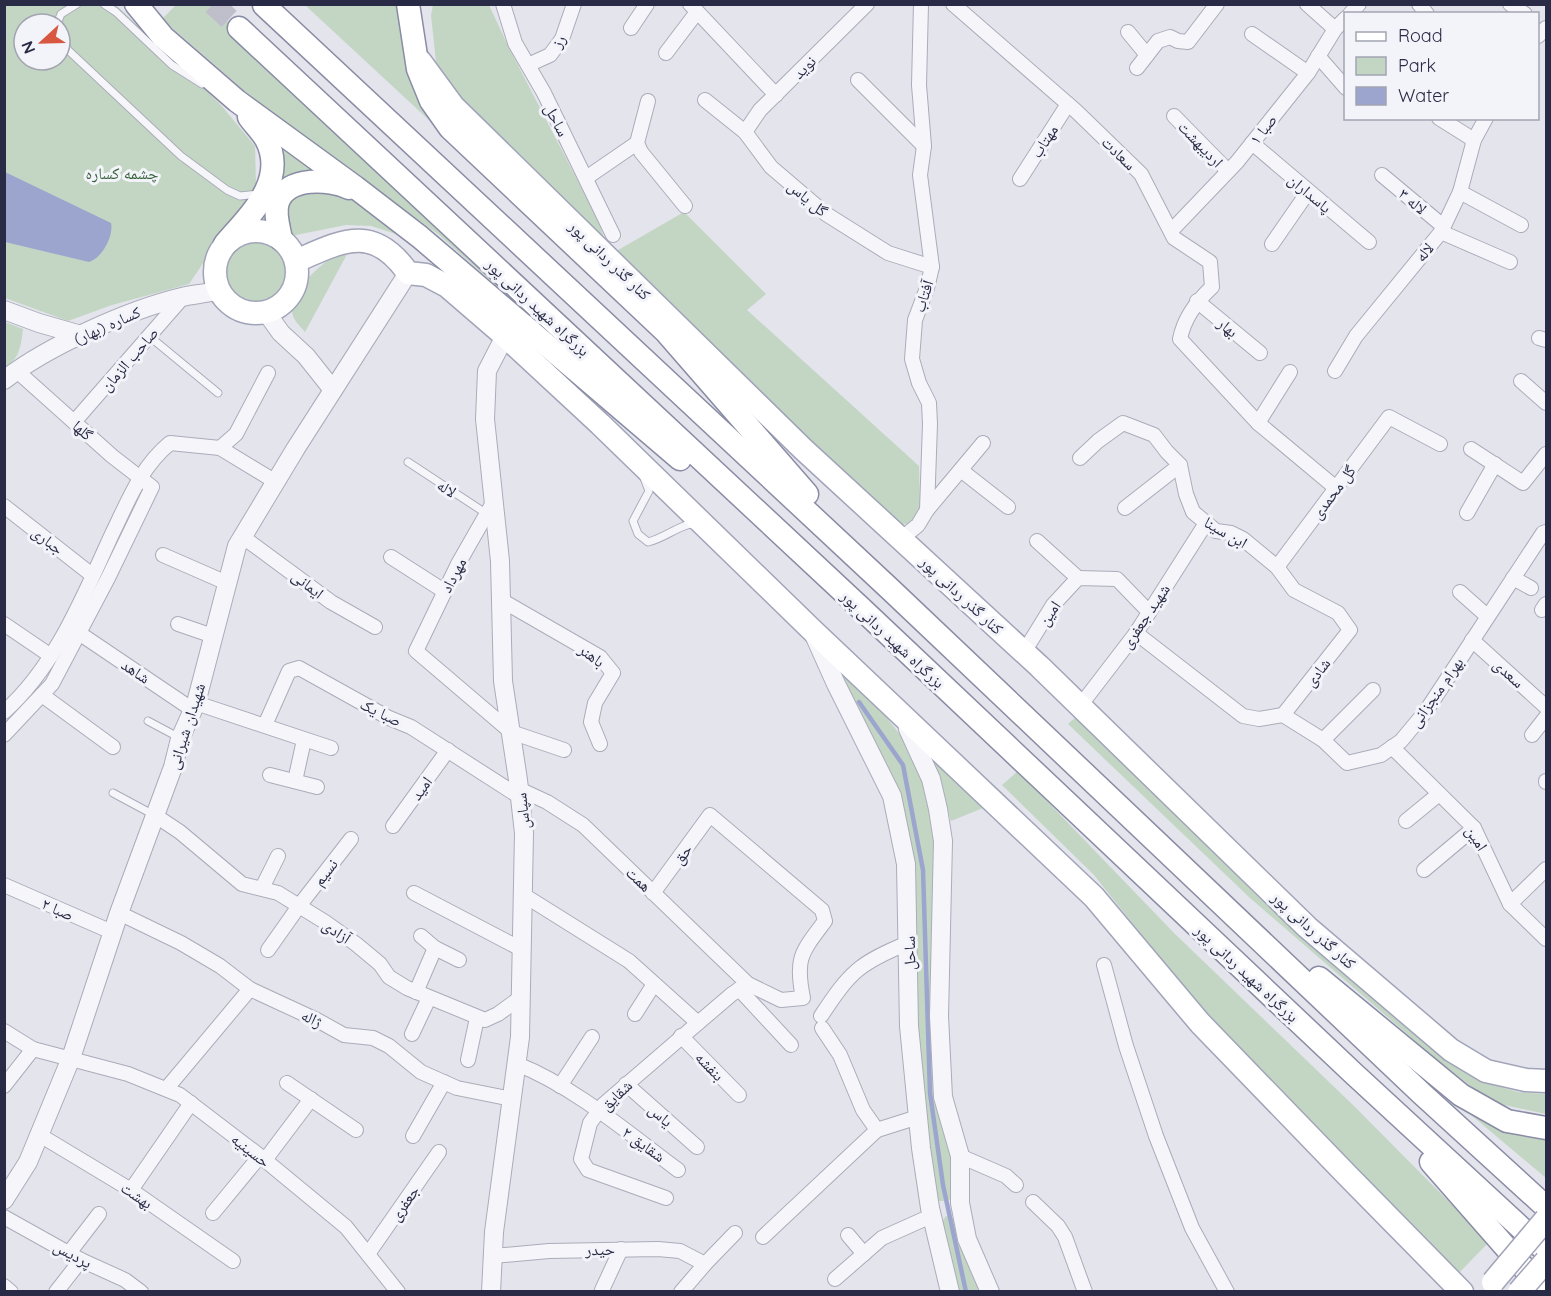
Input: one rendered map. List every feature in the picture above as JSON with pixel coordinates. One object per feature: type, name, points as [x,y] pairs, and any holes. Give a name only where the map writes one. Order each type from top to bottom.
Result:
[{"type":"main road","points":[[136,4],[163,37],[233,97],[420,237],[616,405],[864,611]]},
{"type":"main road","points":[[408,4],[418,69],[431,101],[450,128],[666,333],[891,590]]},
{"type":"main road","points":[[415,46],[422,4]]},
{"type":"main road","name":"بزرگراه شهید ردانی پور","points":[[264,5],[891,590],[1420,1093],[1546,1207]]},
{"type":"main road","name":"بزرگراه شهید ردانی پور","points":[[239,28],[864,611],[1353,1073],[1546,1251]]},
{"type":"main road","name":"کنار گذر ردانی پور","points":[[415,46],[453,106],[803,449],[1024,652],[1307,927],[1451,1050],[1486,1071],[1526,1080],[1546,1081]]},
{"type":"main road","points":[[225,244],[246,231],[258,230],[281,239],[292,251],[296,261],[296,283],[285,302],[266,312],[254,314],[233,307],[218,290],[214,278],[214,266],[218,254],[225,244],[258,205],[271,181],[273,160],[266,140],[233,97]]},
{"type":"main road","points":[[281,239],[278,200],[288,189],[305,182],[325,181],[368,196]]},
{"type":"main road","points":[[296,261],[352,240],[378,243],[397,257],[408,273],[426,276],[447,286],[505,336],[1094,897],[1200,1023],[1462,1292]]},
{"type":"main road","points":[[1176,861],[1461,1095],[1506,1121],[1546,1128]]},
{"type":"main road","points":[[1353,1073],[1545,1292]]},
{"type":"main road","points":[[1488,1287],[1546,1219]]},
{"type":"main road","points":[[1520,1292],[1546,1261]]},
{"type":"street","name":"ساحل","points":[[503,4],[515,43],[586,178],[613,235]]},
{"type":"street","name":"رز","points":[[528,65],[550,55],[562,39],[574,4]]},
{"type":"street","points":[[630,28],[647,4]]},
{"type":"street","name":"نوید","points":[[745,132],[760,110],[867,4]]},
{"type":"street","name":"آفتاب","points":[[921,4],[919,85],[924,146],[920,175],[932,267],[915,320],[912,359],[919,383],[929,403],[927,510]]},
{"type":"street","name":"سعادت","points":[[953,4],[1068,104],[1141,174],[1174,238],[1210,262],[1212,287],[1197,301],[1182,329],[1180,339],[1258,423]]},
{"type":"street","points":[[1137,68],[1158,41],[1170,37],[1188,42],[1217,4]]},
{"type":"street","points":[[1307,4],[1335,28]]},
{"type":"street","points":[[666,53],[693,8],[776,95]]},
{"type":"street","name":"صبا ۱","points":[[1171,231],[1252,143],[1308,73],[1335,28],[1344,20]]},
{"type":"street","points":[[1128,32],[1148,55]]},
{"type":"street","points":[[1252,34],[1308,73]]},
{"type":"street","points":[[1318,56],[1344,86]]},
{"type":"street","points":[[858,80],[924,146]]},
{"type":"street","name":"گل یاس","points":[[705,100],[745,132],[771,167],[826,214],[888,253],[932,267]]},
{"type":"street","points":[[648,101],[637,143],[641,152],[685,206]]},
{"type":"street","name":"مهتاب","points":[[1020,179],[1068,104]]},
{"type":"street","name":"اردیبهشت","points":[[1174,116],[1228,171]]},
{"type":"street","points":[[1442,120],[1474,140]]},
{"type":"street","name":"لاله","points":[[1335,371],[1356,336],[1442,229],[1460,192],[1474,140],[1485,120]]},
{"type":"street","points":[[586,178],[637,143]]},
{"type":"street","name":"پاسداران","points":[[1252,143],[1369,242]]},
{"type":"street","name":"لاله ۳","points":[[1382,176],[1442,229],[1510,262]]},
{"type":"street","points":[[1272,244],[1308,192]]},
{"type":"street","points":[[1460,192],[1521,225]]},
{"type":"street","name":"شهیدان شیرانی","points":[[4,1200],[28,1162],[71,1058],[112,932],[173,768],[180,739],[194,706],[237,546],[408,273]]},
{"type":"street","name":"کساره (بهار)","points":[[11,376],[81,335],[150,306],[184,296],[218,290]]},
{"type":"street","name":"صاحب الزمان","points":[[74,422],[184,296]]},
{"type":"street","name":"بهار","points":[[1197,301],[1260,353]]},
{"type":"street","points":[[4,310],[81,335]]},
{"type":"street","points":[[266,312],[281,333],[306,356],[333,390]]},
{"type":"street","name":"سپاس","points":[[491,1292],[494,1232],[520,1037],[524,833],[503,681],[500,561],[490,507],[486,419],[487,371],[505,336]]},
{"type":"street","points":[[1290,372],[1258,423],[1335,488]]},
{"type":"street","points":[[220,448],[236,434],[268,373]]},
{"type":"street","name":"گلها","points":[[11,376],[74,422],[152,487],[79,633]]},
{"type":"street","points":[[1521,381],[1546,403]]},
{"type":"street","name":"گل محمدی","points":[[1277,567],[1389,417],[1440,444]]},
{"type":"street","points":[[1080,458],[1098,441],[1123,423],[1154,435],[1180,465],[1125,508]]},
{"type":"street","points":[[4,712],[28,689],[51,656],[140,475],[158,454],[170,444],[179,443],[220,448],[276,482]]},
{"type":"street","points":[[901,539],[918,525],[927,510],[962,471],[983,443]]},
{"type":"street","points":[[1471,449],[1523,483],[1546,454]]},
{"type":"street","points":[[1467,513],[1495,464]]},
{"type":"street","name":"ابن سینا","points":[[1180,465],[1186,495],[1193,512],[1216,531],[1231,532],[1243,539],[1277,567],[1294,590],[1338,613],[1350,630]]},
{"type":"street","points":[[962,471],[1008,507]]},
{"type":"street","name":"جباری","points":[[4,506],[92,575]]},
{"type":"street","name":"مهرداد","points":[[490,507],[444,591],[416,651],[511,732]]},
{"type":"street","name":"شهید جعفری","points":[[1080,706],[1136,633],[1206,523]]},
{"type":"street","name":"بهرام منجزانی","points":[[1283,715],[1323,740],[1347,763],[1381,754],[1401,741],[1426,711],[1487,616],[1543,533],[1546,532]]},
{"type":"street","name":"ایمانی","points":[[243,537],[331,602],[375,627]]},
{"type":"street","points":[[1037,541],[1078,578],[1117,579],[1149,612]]},
{"type":"street","points":[[164,555],[227,583]]},
{"type":"street","points":[[391,557],[444,591]]},
{"type":"street","name":"امین","points":[[1024,652],[1053,605],[1078,578]]},
{"type":"street","points":[[1513,578],[1531,588]]},
{"type":"street","points":[[1460,592],[1487,616]]},
{"type":"street","name":"باهنر","points":[[501,600],[600,657],[613,673],[595,704],[591,722],[600,744]]},
{"type":"street","points":[[4,624],[51,656]]},
{"type":"street","points":[[178,624],[213,636]]},
{"type":"street","name":"ساحل","points":[[812,630],[836,684],[892,796],[906,864],[909,1026],[918,1118],[931,1212],[950,1292]]},
{"type":"street","name":"شادی","points":[[1283,715],[1350,630]]},
{"type":"street","points":[[4,735],[52,684],[79,633]]},
{"type":"street","name":"شاهد","points":[[79,633],[194,706]]},
{"type":"street","points":[[1136,633],[1243,716],[1259,719],[1283,715]]},
{"type":"street","name":"سعدی","points":[[1472,640],[1546,707]]},
{"type":"street","name":"صبا یک","points":[[265,725],[289,671],[299,668],[389,718],[411,727],[520,793]]},
{"type":"street","points":[[1323,740],[1373,690]]},
{"type":"street","points":[[42,695],[113,747]]},
{"type":"street","points":[[194,706],[265,725],[331,748]]},
{"type":"street","points":[[1532,735],[1546,717]]},
{"type":"street","name":"ساحل","points":[[907,720],[908,729],[931,779],[943,841],[939,1028],[943,1097],[960,1156],[960,1203],[967,1239],[990,1292]]},
{"type":"street","points":[[511,732],[564,750]]},
{"type":"street","points":[[296,781],[304,740]]},
{"type":"street","name":"امین","points":[[1392,747],[1474,828],[1510,904],[1546,939]]},
{"type":"street","name":"امید","points":[[393,826],[448,750]]},
{"type":"street","points":[[270,775],[317,787]]},
{"type":"street","name":"همت","points":[[520,793],[547,802],[583,825],[653,892],[743,987],[791,1045]]},
{"type":"street","points":[[1406,821],[1438,794]]},
{"type":"street","name":"حق","points":[[653,892],[710,815],[822,910],[825,921],[803,950],[799,975],[803,998],[781,1000],[743,987]]},
{"type":"street","name":"آزادی","points":[[156,816],[180,832],[242,884],[278,893],[356,944],[380,964],[389,977],[423,995],[477,1018]]},
{"type":"street","points":[[1424,870],[1474,828]]},
{"type":"street","name":"نسیم","points":[[268,950],[351,839]]},
{"type":"street","points":[[262,888],[278,856]]},
{"type":"street","points":[[1510,904],[1546,869]]},
{"type":"street","name":"صبا ۲","points":[[5,886],[112,932]]},
{"type":"street","points":[[414,893],[521,949]]},
{"type":"street","points":[[522,894],[629,961],[698,1023]]},
{"type":"street","name":"ژاله","points":[[119,913],[181,943],[219,966],[250,989],[344,1035],[373,1038],[389,1047],[421,1072],[458,1088],[512,1099]]},
{"type":"street","points":[[421,936],[435,948],[459,960]]},
{"type":"street","points":[[877,1130],[863,1110],[840,1054],[821,1022],[843,983],[857,969],[878,955],[908,943]]},
{"type":"street","points":[[412,1034],[435,948]]},
{"type":"street","points":[[1104,965],[1126,1046],[1156,1136],[1192,1228],[1227,1292]]},
{"type":"street","points":[[635,1014],[654,984]]},
{"type":"street","name":"شقایق","points":[[666,1198],[588,1170],[581,1159],[590,1123],[604,1104],[626,1084],[681,1036],[743,987]]},
{"type":"street","points":[[167,1088],[250,989]]},
{"type":"street","points":[[468,1060],[477,1018],[485,1020],[498,1014],[520,998]]},
{"type":"street","name":"حسینیه","points":[[4,1031],[33,1049],[128,1074],[167,1088],[191,1103],[346,1227],[398,1292]]},
{"type":"street","name":"بنفشه","points":[[681,1036],[739,1095]]},
{"type":"street","points":[[560,1086],[592,1037]]},
{"type":"street","points":[[4,1086],[33,1049]]},
{"type":"street","name":"شقایق ۲","points":[[516,1064],[539,1073],[560,1086],[678,1170]]},
{"type":"street","points":[[413,1136],[444,1082]]},
{"type":"street","points":[[286,1083],[356,1130]]},
{"type":"street","name":"یاس","points":[[626,1084],[697,1147]]},
{"type":"street","points":[[213,1213],[311,1099]]},
{"type":"street","points":[[131,1190],[191,1103]]},
{"type":"street","points":[[763,1237],[877,1130],[918,1118]]},
{"type":"street","name":"بهشت","points":[[38,1134],[131,1190],[233,1261]]},
{"type":"street","name":"جعفری","points":[[368,1254],[439,1152]]},
{"type":"street","points":[[960,1156],[1006,1176],[1016,1185]]},
{"type":"street","points":[[1033,1202],[1058,1226],[1065,1237],[1085,1292]]},
{"type":"street","points":[[835,1279],[882,1238],[931,1212],[960,1203]]},
{"type":"street","points":[[56,1292],[99,1214]]},
{"type":"street","name":"پردیس","points":[[4,1217],[124,1280],[141,1292]]},
{"type":"street","points":[[682,1291],[705,1263],[735,1233]]},
{"type":"street","points":[[848,1235],[864,1254]]},
{"type":"street","points":[[602,1290],[621,1249]]},
{"type":"street","name":"حیدر","points":[[493,1256],[549,1251],[621,1249],[680,1251],[705,1263]]},
{"type":"street","points":[[4,1286],[11,1292]]},
{"type":"lane","points":[[63,12],[77,4]]},
{"type":"lane","points":[[104,4],[116,12],[172,65],[210,89],[233,97]]},
{"type":"lane","points":[[72,54],[181,156],[227,190],[240,196],[264,194]]},
{"type":"lane","points":[[149,336],[218,393]]},
{"type":"lane","points":[[627,450],[643,475],[649,491],[633,521],[638,534],[648,542],[661,538],[676,528],[690,524],[716,536]]},
{"type":"lane","name":"لاله","points":[[408,462],[490,507]]},
{"type":"lane","points":[[148,721],[180,739]]},
{"type":"lane","points":[[113,793],[156,816]]},
{"type":"green space","name":"چشمه کساره","points":[[4,5],[116,5],[220,104],[255,146],[256,185],[189,284],[112,305],[68,321],[5,298]]},
{"type":"green space","points":[[176,5],[210,5],[621,396],[438,234],[270,113],[162,19]]},
{"type":"green space","points":[[305,5],[400,5],[457,146]]},
{"type":"green space","points":[[433,5],[489,5],[599,222],[607,248],[460,100],[436,62],[431,15]]},
{"type":"green space","points":[[277,147],[334,179],[294,181],[274,230],[259,227],[241,230]]},
{"type":"green space","points":[[308,190],[352,198],[399,235],[371,226],[346,225],[291,236],[285,231],[288,195]]},
{"type":"green space","points":[[684,212],[766,294],[747,310],[919,466],[920,509],[910,524],[898,524],[613,253]]},
{"type":"green space","points":[[254,241],[272,246],[277,250],[281,255],[286,273],[281,291],[277,296],[272,300],[254,305],[236,300],[231,296],[227,291],[222,273],[227,255],[231,250],[236,246]]},
{"type":"green space","points":[[352,245],[305,332],[296,322],[292,312],[294,299],[299,289],[334,255]]},
{"type":"green space","points":[[5,322],[23,329],[17,356],[5,367]]},
{"type":"green space","points":[[848,677],[874,702],[906,742],[927,780],[938,834],[939,917],[956,1156],[956,1198],[943,1201],[932,1201],[917,1079],[911,867],[840,679]]},
{"type":"green space","points":[[1077,716],[1417,1031],[1480,1081],[1518,1092],[1546,1094],[1546,1114],[1491,1102],[1436,1059],[1250,898],[1068,724]]},
{"type":"green space","points":[[922,742],[983,808],[951,821],[941,786]]},
{"type":"green space","points":[[1018,771],[1174,933],[1355,1107],[1489,1242],[1457,1275],[1201,1010],[1094,875],[1002,785]]},
{"type":"green space","points":[[1464,1109],[1546,1136],[1546,1178]]},
{"type":"green space","points":[[946,1216],[957,1220],[983,1291],[959,1291],[941,1223]]},
{"type":"water","points":[[5,172],[111,223],[109,240],[98,256],[89,262],[5,242]]},
{"type":"waterway","points":[[859,702],[903,765],[923,870],[930,1093],[943,1185],[966,1292]]},
{"type":"tunnel","points":[[213,4],[239,28]]}]
